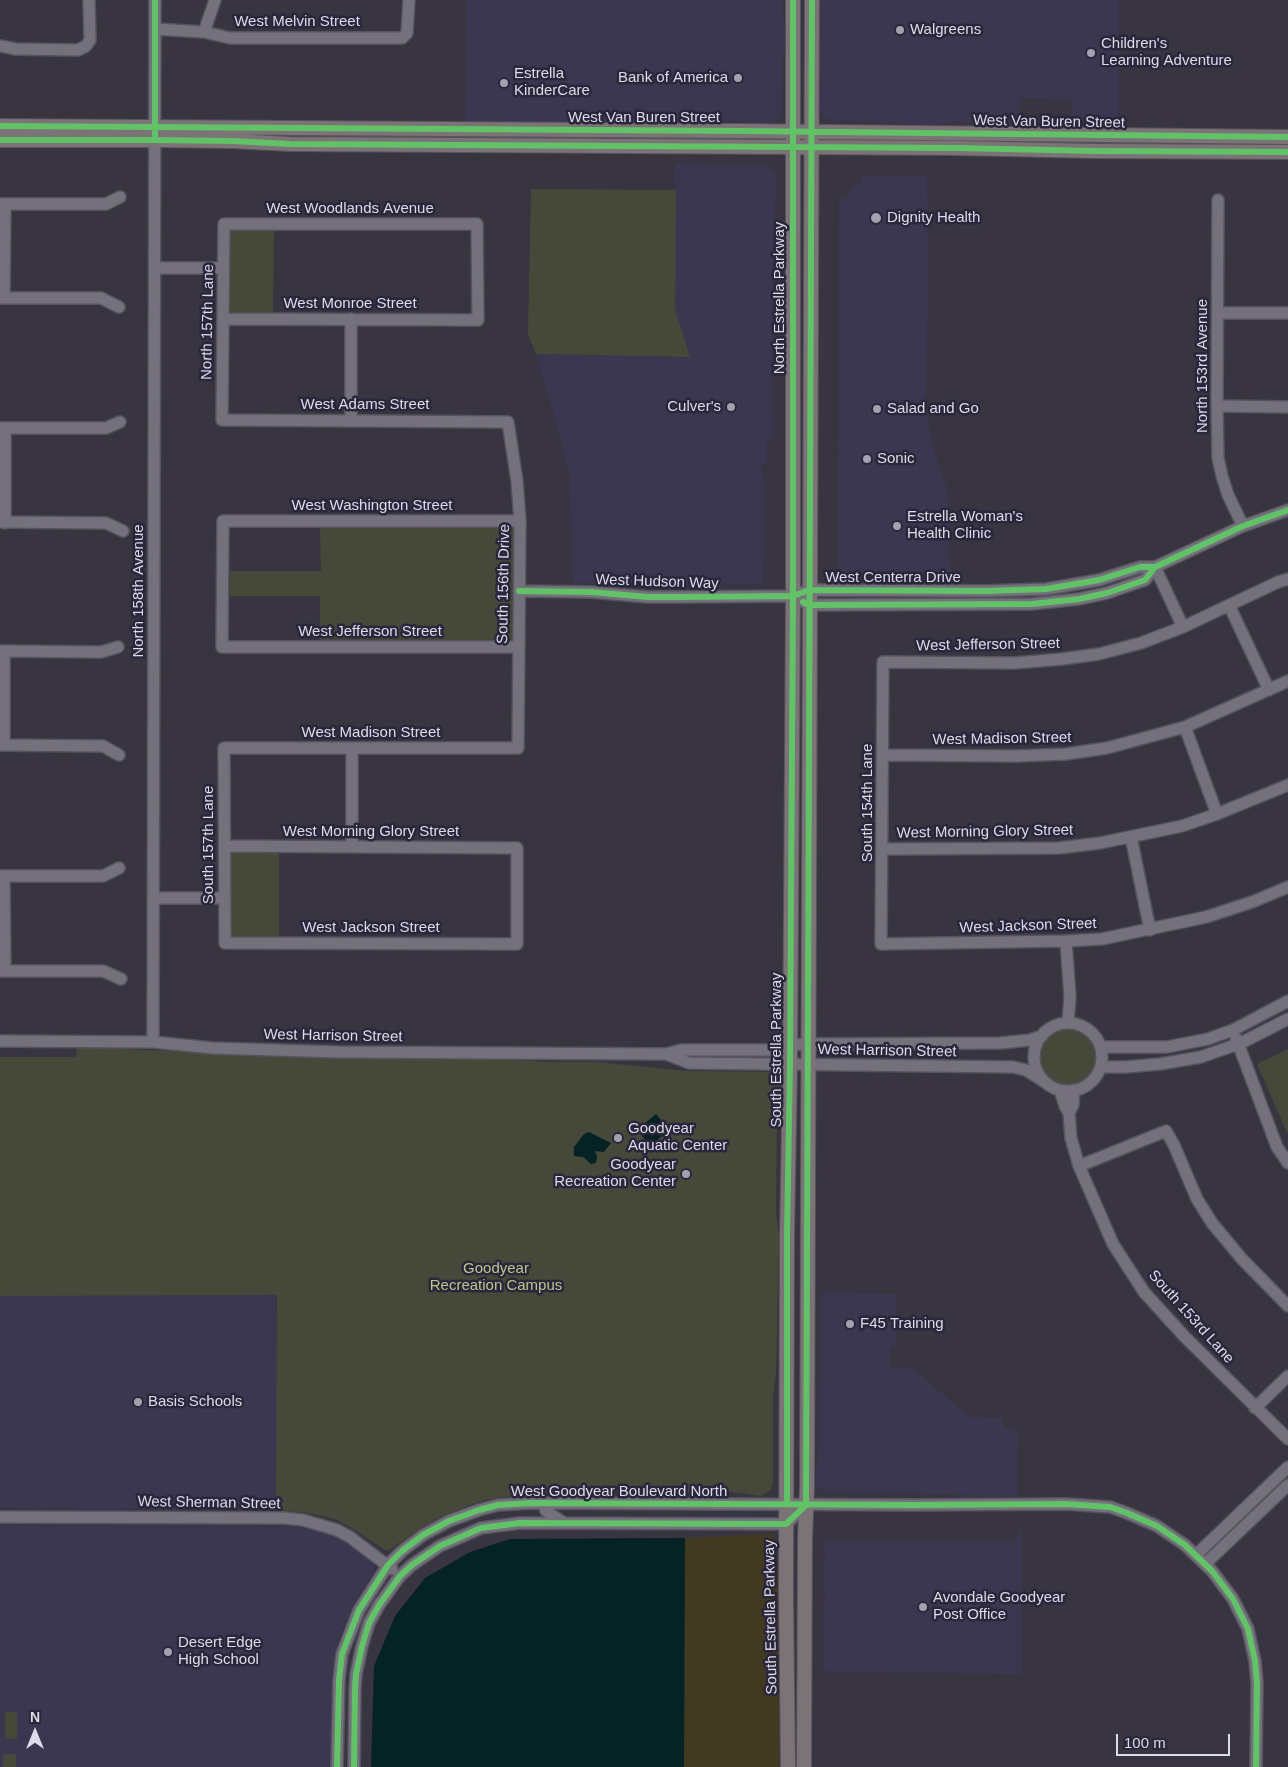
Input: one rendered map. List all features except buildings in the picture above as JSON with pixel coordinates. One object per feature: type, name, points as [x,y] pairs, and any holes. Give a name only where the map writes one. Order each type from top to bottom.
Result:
[{"type":"main road","name":"North Estrella Parkway","points":[[793,0],[793,596]]},
{"type":"main road","name":"North Estrella Parkway","points":[[809,604],[812,0]]},
{"type":"main road","name":"West Van Buren Street","points":[[0,126],[155,133],[232,141],[289,144],[1288,152]]},
{"type":"main road","name":"West Van Buren Street","points":[[0,140],[155,133],[574,130],[1288,137]]},
{"type":"main road","points":[[574,130],[574,146]]},
{"type":"main road","points":[[1019,134],[1020,150]]},
{"type":"main road","points":[[793,366],[810,366]]},
{"type":"main road","name":"South Estrella Parkway","points":[[788,1767],[786,1594],[787,1236],[793,596]]},
{"type":"main road","name":"South Estrella Parkway","points":[[804,1767],[809,1065],[809,604]]},
{"type":"main road","points":[[787,1236],[795,1250],[795,1276],[797,1281],[807,1290]]},
{"type":"main road","points":[[786,1594],[793,1608],[796,1645],[804,1655],[796,1673],[788,1720]]},
{"type":"street","points":[[0,46],[16,49],[78,50],[86,46],[90,40],[89,0]]},
{"type":"street","name":"North 158th Avenue","points":[[153,1042],[155,0]]},
{"type":"street","points":[[204,32],[215,0]]},
{"type":"street","name":"West Melvin Street","points":[[155,29],[204,32],[230,38],[402,38],[407,33],[408,0]]},
{"type":"street","points":[[119,307],[101,298],[2,298],[2,204],[106,204],[120,197]]},
{"type":"street","name":"North 153rd Avenue","points":[[1218,200],[1218,458],[1228,495],[1243,526]]},
{"type":"street","name":"West Woodlands Avenue","points":[[224,224],[477,224],[478,320]]},
{"type":"street","name":"North 157th Lane","points":[[222,420],[224,224]]},
{"type":"street","points":[[155,268],[223,268]]},
{"type":"street","points":[[1218,313],[1288,313]]},
{"type":"street","name":"West Monroe Street","points":[[223,319],[478,320]]},
{"type":"street","points":[[350,319],[351,420]]},
{"type":"street","points":[[1217,406],[1288,407]]},
{"type":"street","name":"West Adams Street","points":[[222,420],[508,422]]},
{"type":"street","points":[[120,422],[106,428],[2,428],[2,522],[106,523],[123,531]]},
{"type":"street","name":"South 156th Drive","points":[[508,422],[517,481],[520,521],[518,748]]},
{"type":"street","name":"West Centerra Drive","points":[[793,596],[809,604],[1010,605],[1062,601],[1107,593],[1145,580],[1155,567],[1243,526],[1288,510]]},
{"type":"street","name":"West Washington Street","points":[[222,647],[224,521],[520,521]]},
{"type":"street","name":"West Centerra Drive","points":[[793,596],[809,590],[1030,590],[1099,580],[1140,566],[1155,567]]},
{"type":"street","points":[[1155,567],[1183,627]]},
{"type":"street","name":"West Jefferson Street","points":[[883,662],[1015,663],[1099,654],[1141,643],[1183,627],[1288,579]]},
{"type":"street","points":[[1060,587],[1062,601]]},
{"type":"street","name":"West Hudson Way","points":[[519,591],[591,592],[648,597],[793,596]]},
{"type":"street","points":[[1229,605],[1269,690]]},
{"type":"street","points":[[118,647],[101,652],[2,652],[2,745],[103,746],[119,755]]},
{"type":"street","name":"West Jefferson Street","points":[[222,647],[518,647]]},
{"type":"street","name":"South 154th Lane","points":[[881,944],[883,662]]},
{"type":"street","name":"West Madison Street","points":[[883,755],[1018,756],[1066,754],[1107,748],[1185,727],[1288,681]]},
{"type":"street","points":[[1185,727],[1217,814]]},
{"type":"street","name":"West Madison Street","points":[[224,748],[518,748]]},
{"type":"street","name":"South 157th Lane","points":[[224,748],[224,942]]},
{"type":"street","points":[[352,748],[352,847]]},
{"type":"street","name":"West Morning Glory Street","points":[[883,848],[1059,848],[1131,837],[1182,826],[1288,785]]},
{"type":"street","points":[[1131,837],[1150,930]]},
{"type":"street","name":"West Morning Glory Street","points":[[225,846],[517,848],[517,944]]},
{"type":"street","points":[[119,868],[103,876],[2,876],[2,971],[103,971],[121,979]]},
{"type":"street","name":"West Jackson Street","points":[[881,944],[1102,939],[1206,917],[1252,902],[1288,887]]},
{"type":"street","points":[[153,898],[224,898]]},
{"type":"street","points":[[1066,941],[1070,997],[1068,1024]]},
{"type":"street","name":"West Jackson Street","points":[[224,942],[517,944]]},
{"type":"street","points":[[1101,1047],[1167,1047],[1208,1039],[1233,1030],[1288,1001]]},
{"type":"street","points":[[1101,1067],[1160,1064],[1201,1057],[1238,1044],[1288,1019]]},
{"type":"street","points":[[1068,1024],[1079,1025],[1096,1038],[1101,1047],[1101,1067],[1089,1084],[1074,1090],[1060,1090],[1045,1082],[1039,1074],[1035,1064],[1035,1054],[1037,1044],[1042,1036],[1058,1025],[1068,1024]]},
{"type":"street","points":[[1233,1030],[1277,1147],[1288,1163]]},
{"type":"street","name":"West Harrison Street","points":[[0,1041],[153,1042],[212,1048],[338,1052],[666,1054],[681,1050],[772,1050],[790,1045],[808,1044],[1016,1042],[1042,1036]]},
{"type":"street","points":[[934,1044],[934,1067]]},
{"type":"street","name":"West Harrison Street","points":[[666,1054],[689,1063],[1014,1067],[1026,1070],[1045,1082]]},
{"type":"street","name":"South 153rd Lane","points":[[1060,1090],[1068,1113],[1071,1138],[1079,1166],[1114,1244],[1144,1292],[1184,1336],[1288,1439]]},
{"type":"street","name":"South 153rd Lane","points":[[1068,1113],[1073,1105],[1074,1090]]},
{"type":"street","points":[[1079,1166],[1166,1131],[1197,1199],[1212,1223],[1242,1259],[1288,1306]]},
{"type":"street","points":[[1255,1408],[1288,1376]]},
{"type":"street","points":[[1196,1555],[1288,1466]]},
{"type":"street","points":[[1205,1564],[1288,1485]]},
{"type":"street","points":[[544,1502],[546,1511],[564,1523]]},
{"type":"street","name":"West Goodyear Boulevard North","points":[[337,1767],[339,1680],[342,1654],[359,1610],[388,1565],[402,1551],[423,1535],[456,1518],[498,1505],[544,1502],[806,1505],[1089,1504],[1118,1510],[1157,1526],[1171,1535],[1205,1564],[1233,1600],[1248,1629],[1252,1645],[1256,1683],[1256,1767]]},
{"type":"street","points":[[786,1524],[806,1505]]},
{"type":"street","name":"West Sherman Street","points":[[0,1517],[275,1518],[302,1520],[330,1528],[350,1537],[400,1576]]},
{"type":"street","name":"West Goodyear Boulevard North","points":[[355,1713],[356,1674],[365,1634],[379,1604],[400,1576],[412,1565],[440,1546],[481,1528],[520,1523],[786,1524]]},
{"type":"street","points":[[342,1654],[349,1661],[349,1694],[355,1713],[354,1767]]},
{"type":"shaded area","points":[[466,0],[781,0],[785,28],[785,47],[782,62],[781,112],[779,118],[776,122],[765,126],[740,121],[703,121],[674,125],[651,125],[622,120],[561,124],[465,123]]},
{"type":"shaded area","points":[[820,0],[1119,0],[1119,119],[1072,117],[1072,99],[1020,98],[1020,124],[1006,127],[985,123],[950,122],[924,126],[887,122],[831,121],[822,115],[819,108]]},
{"type":"shaded area","points":[[675,163],[765,165],[776,173],[771,358],[773,439],[767,439],[767,464],[761,464],[764,486],[763,584],[573,583],[570,479],[536,354],[690,357],[675,309]]},
{"type":"shaded area","points":[[861,176],[927,176],[926,411],[932,443],[947,490],[949,519],[948,556],[952,573],[838,572],[839,199],[846,199],[853,186],[861,183]]},
{"type":"shaded area","points":[[656,1114],[670,1130],[656,1141],[658,1143],[652,1148],[637,1130]]},
{"type":"shaded area","points":[[589,1132],[611,1143],[604,1152],[595,1151],[596,1163],[591,1164],[583,1157],[574,1156],[574,1147],[584,1134]]},
{"type":"shaded area","points":[[821,1293],[896,1294],[896,1347],[890,1347],[890,1369],[913,1368],[968,1417],[1002,1418],[1004,1427],[1018,1429],[1017,1497],[827,1492],[820,1489],[815,1483],[815,1478],[819,1449]]},
{"type":"shaded area","name":"Basis Schools","points":[[277,1295],[276,1510],[0,1508],[0,1296]]},
{"type":"shaded area","name":"Desert Edge High School","points":[[0,1525],[284,1526],[325,1533],[354,1547],[374,1563],[374,1572],[356,1599],[339,1637],[332,1668],[331,1767],[0,1767]]},
{"type":"shaded area","name":"Avondale Goodyear Post Office","points":[[1022,1528],[1021,1674],[824,1671],[824,1540],[1015,1541]]},
{"type":"shaded area","points":[[685,1538],[684,1767],[371,1767],[374,1666],[395,1616],[425,1578],[470,1552],[510,1539]]},
{"type":"green space","points":[[531,189],[676,190],[675,309],[690,357],[536,354],[528,334]]},
{"type":"green space","points":[[274,229],[273,314],[228,315],[229,230]]},
{"type":"green space","points":[[513,526],[513,641],[320,641],[320,596],[230,596],[230,571],[321,571],[320,527]]},
{"type":"green space","points":[[229,852],[279,852],[279,939],[229,939]]},
{"type":"green space","points":[[1063,1027],[1075,1027],[1090,1035],[1098,1050],[1098,1062],[1090,1077],[1075,1085],[1063,1085],[1048,1077],[1040,1062],[1040,1050],[1048,1035]]},
{"type":"green space","name":"Goodyear Recreation Campus","points":[[77,1047],[172,1051],[233,1049],[356,1052],[550,1062],[597,1062],[686,1071],[769,1072],[777,1074],[782,1082],[777,1111],[776,1213],[779,1236],[776,1374],[773,1395],[773,1482],[771,1490],[761,1496],[726,1491],[683,1492],[657,1496],[616,1492],[560,1492],[502,1497],[484,1500],[444,1515],[422,1527],[388,1551],[337,1520],[301,1512],[276,1510],[277,1295],[0,1296],[0,1057],[76,1057]]},
{"type":"green space","points":[[1288,1049],[1288,1135],[1257,1064]]},
{"type":"green space","points":[[5,1712],[17,1712],[17,1739],[5,1739]]},
{"type":"green space","points":[[3,1754],[16,1754],[16,1767],[3,1767]]},
{"type":"sand","points":[[773,1534],[779,1571],[779,1767],[684,1767],[685,1538]]},
{"type":"cycle path","points":[[155,0],[155,135]]},
{"type":"cycle path","points":[[787,1504],[787,1236],[793,596],[793,0]]},
{"type":"cycle path","points":[[806,1505],[812,0]]},
{"type":"cycle path","points":[[0,126],[1288,137]]},
{"type":"cycle path","points":[[0,140],[1288,152]]},
{"type":"cycle path","points":[[519,591],[591,592],[648,597],[676,597],[793,596],[809,590],[986,591],[1046,589],[1099,580],[1140,567],[1155,567],[1243,526],[1288,510]]},
{"type":"cycle path","points":[[803,602],[809,605],[1032,604],[1079,599],[1107,593],[1145,580],[1155,567]]},
{"type":"cycle path","points":[[337,1767],[339,1680],[342,1654],[359,1610],[388,1565],[402,1551],[423,1535],[449,1521],[498,1505],[531,1503],[1066,1504],[1110,1507],[1127,1513],[1157,1526],[1185,1545],[1212,1571],[1233,1599],[1248,1629],[1255,1661],[1257,1683],[1256,1767]]},
{"type":"cycle path","points":[[354,1767],[356,1674],[369,1623],[379,1605],[400,1576],[412,1565],[440,1546],[481,1528],[520,1523],[786,1524],[806,1505]]},
{"type":"place","name":"Walgreens","points":[[900,30]]},
{"type":"place","name":"Children's Learning Adventure","points":[[1091,53]]},
{"type":"place","name":"Bank of America","points":[[738,78]]},
{"type":"place","name":"Estrella KinderCare","points":[[504,83]]},
{"type":"place","name":"Dignity Health","points":[[876,218]]},
{"type":"place","name":"Culver's","points":[[731,407]]},
{"type":"place","name":"Salad and Go","points":[[877,409]]},
{"type":"place","name":"Sonic","points":[[867,459]]},
{"type":"place","name":"Estrella Woman's Health Clinic","points":[[897,526]]},
{"type":"place","name":"Goodyear Aquatic Center","points":[[618,1138]]},
{"type":"place","name":"Goodyear Recreation Center","points":[[686,1174]]},
{"type":"place","name":"F45 Training","points":[[850,1324]]},
{"type":"place","name":"Basis Schools","points":[[138,1402]]},
{"type":"place","name":"Avondale Goodyear Post Office","points":[[923,1607]]},
{"type":"place","name":"Desert Edge High School","points":[[168,1652]]}]
